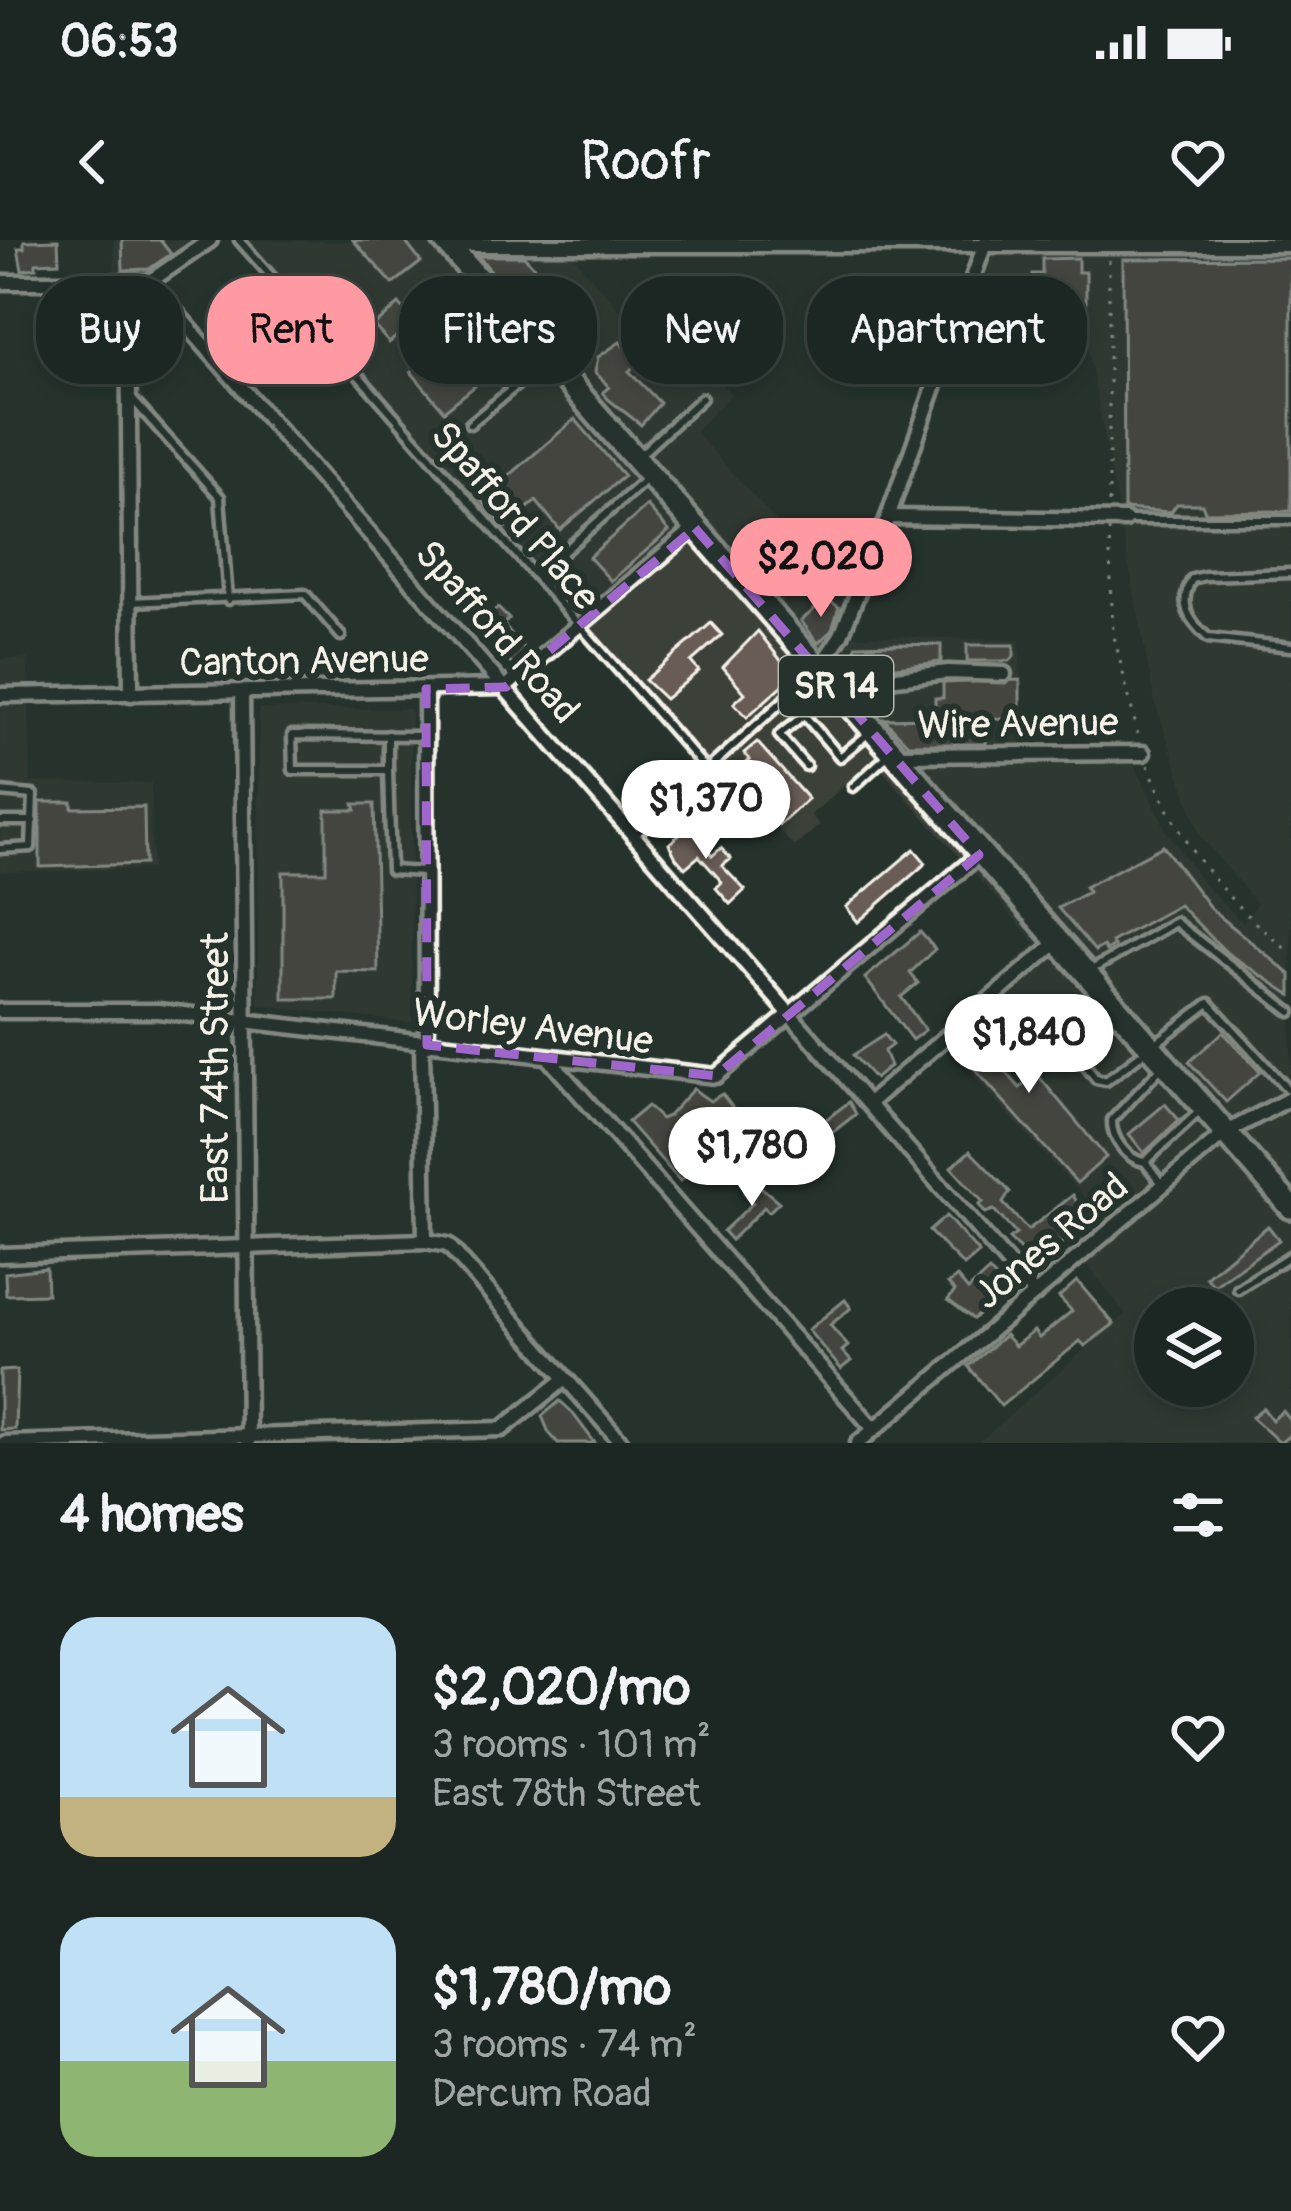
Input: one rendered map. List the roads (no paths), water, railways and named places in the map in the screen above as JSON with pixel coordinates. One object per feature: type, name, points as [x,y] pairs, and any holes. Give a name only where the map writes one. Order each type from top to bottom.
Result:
[{"type":"main road","name":"SR 14","points":[[446,243],[475,276]]},
{"type":"main road","name":"SR 14","points":[[568,384],[1291,1207]]},
{"type":"street","points":[[158,276],[210,240]]},
{"type":"street","points":[[986,242],[841,635],[831,680],[1004,674]]},
{"type":"street","points":[[446,243],[1291,245]]},
{"type":"street","points":[[0,282],[36,282]]},
{"type":"street","name":"Spafford Road","points":[[183,321],[1035,1294]]},
{"type":"street","points":[[130,384],[131,694]]},
{"type":"street","points":[[888,517],[1125,520]]},
{"type":"street","points":[[506,687],[694,528]]},
{"type":"street","name":"Canton Avenue","points":[[0,695],[506,687]]},
{"type":"street","points":[[425,1241],[426,689]]},
{"type":"street","name":"East 74th Street","points":[[242,692],[248,1439]]},
{"type":"street","name":"Wire Avenue","points":[[892,754],[1143,753]]},
{"type":"street","name":"Worley Avenue","points":[[0,1011],[158,1011],[716,1076],[980,855]]},
{"type":"street","points":[[869,1103],[1057,943]]},
{"type":"street","points":[[550,1060],[874,1430]]},
{"type":"street","name":"Jones Road","points":[[858,1443],[1226,1133],[1291,1095]]},
{"type":"street","points":[[0,1255],[425,1241],[448,1246],[622,1443]]},
{"type":"street","points":[[4,1443],[502,1430],[565,1378]]},
{"type":"lane","name":"Spafford Place","points":[[239,240],[707,770]]},
{"type":"lane","points":[[507,384],[511,388]]},
{"type":"lane","points":[[470,424],[516,384]]},
{"type":"lane","points":[[130,397],[220,497],[228,600]]},
{"type":"lane","points":[[598,610],[578,596],[552,562],[702,398]]},
{"type":"lane","points":[[1125,520],[1291,520]]},
{"type":"lane","points":[[1291,573],[1205,576],[1192,579],[1184,592],[1184,608],[1208,638],[1291,647]]},
{"type":"lane","points":[[130,602],[305,595],[341,636]]},
{"type":"lane","points":[[806,766],[779,735],[804,715],[831,680]]},
{"type":"lane","points":[[636,834],[707,770],[831,680]]},
{"type":"lane","points":[[804,715],[840,757],[872,730]]},
{"type":"lane","points":[[388,770],[293,770],[292,735],[426,736]]},
{"type":"lane","points":[[388,735],[391,870],[428,872]]},
{"type":"lane","points":[[854,787],[892,754]]},
{"type":"lane","points":[[0,792],[30,793],[33,821],[31,847],[0,849]]},
{"type":"lane","points":[[0,821],[33,821]]},
{"type":"lane","points":[[1084,973],[1175,922],[1291,1012]]},
{"type":"lane","points":[[1082,1061],[1096,1078],[1106,1081],[1209,1003],[1291,1095]]},
{"type":"lane","points":[[1163,1186],[1145,1162],[1136,1161],[1116,1139],[1112,1120],[1165,1065]]},
{"type":"lane","points":[[1145,1162],[1203,1108]]},
{"type":"lane","points":[[1241,1287],[1291,1255]]}]
